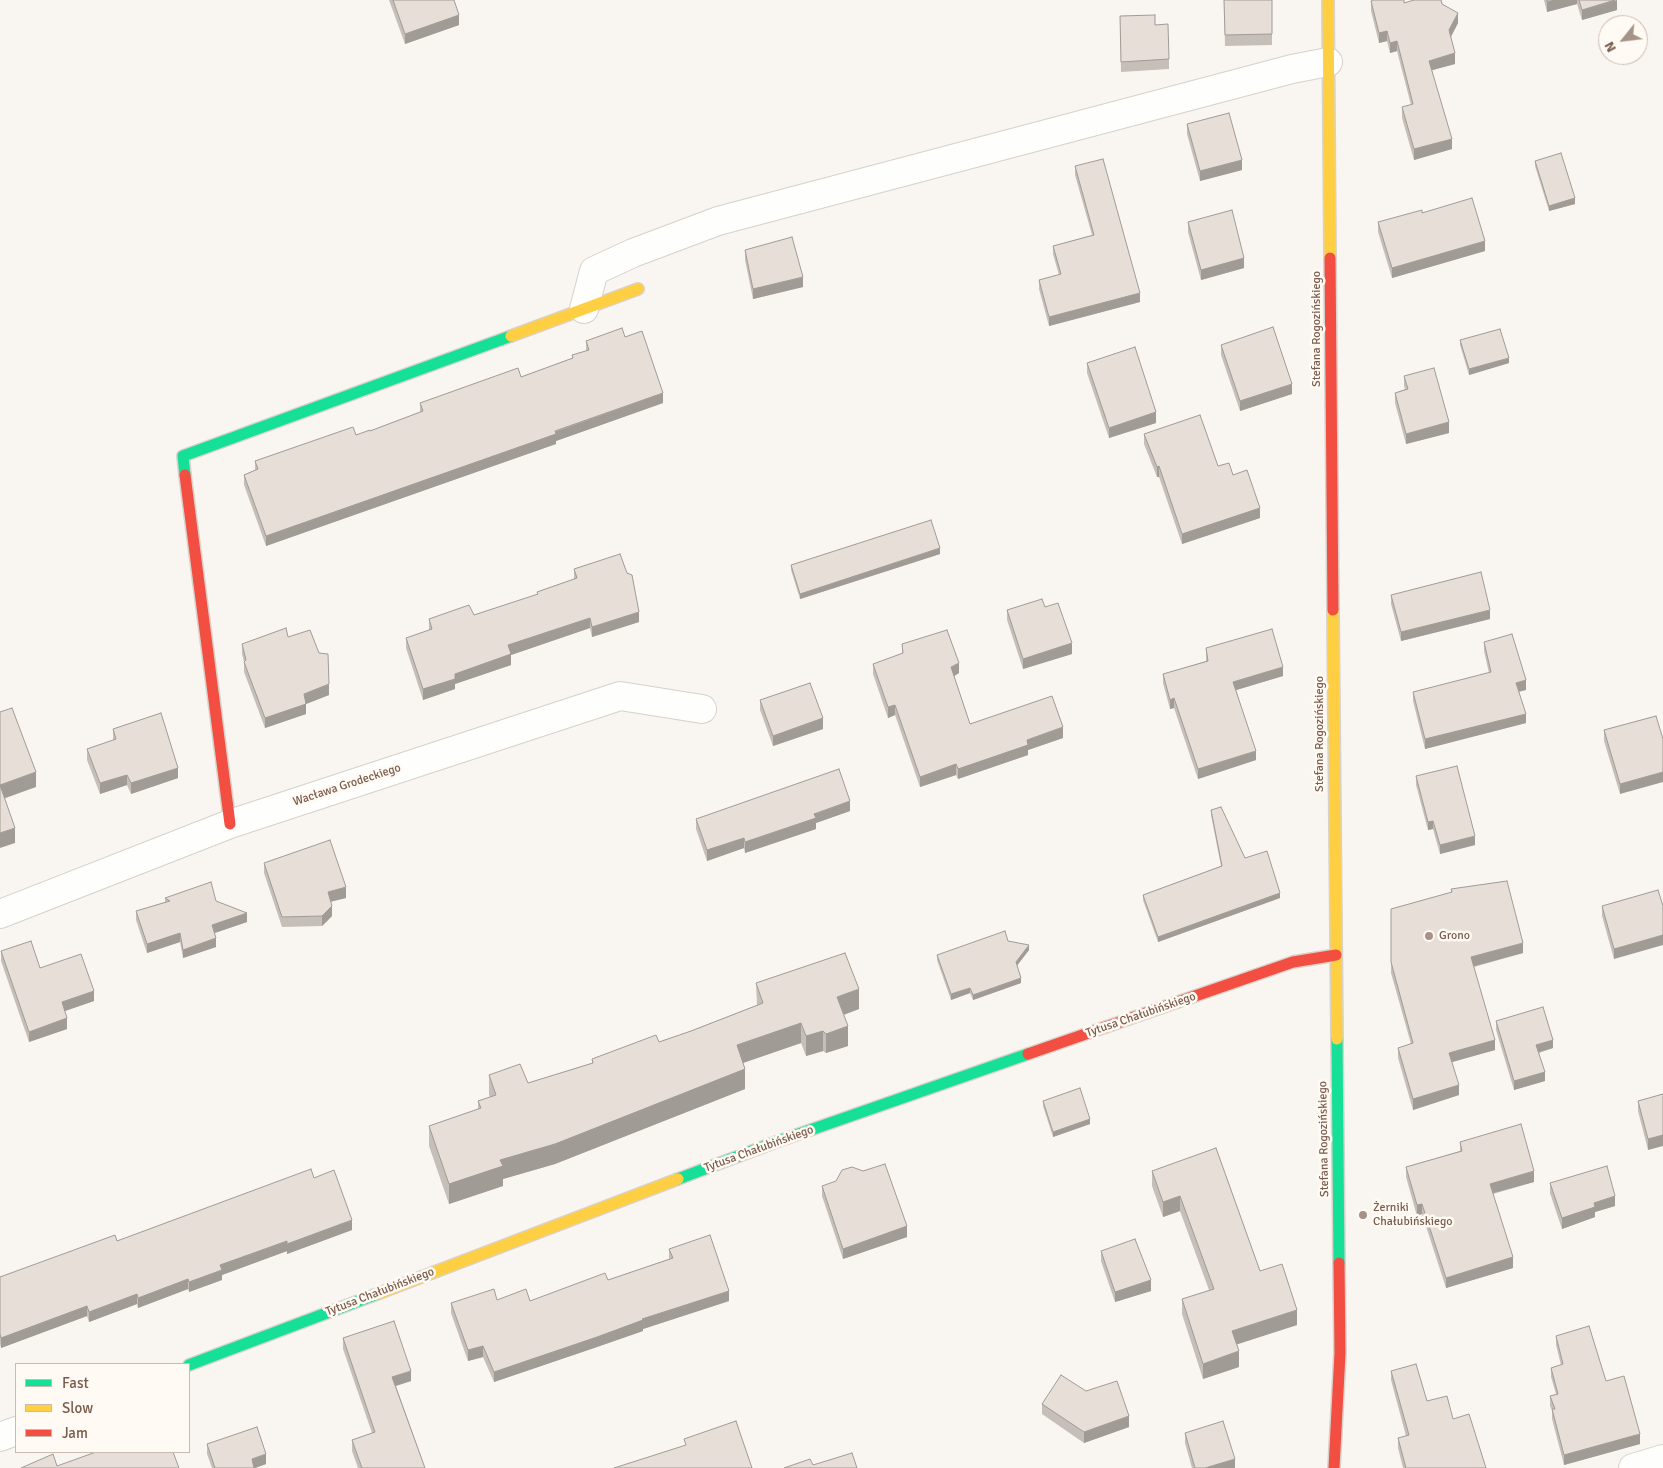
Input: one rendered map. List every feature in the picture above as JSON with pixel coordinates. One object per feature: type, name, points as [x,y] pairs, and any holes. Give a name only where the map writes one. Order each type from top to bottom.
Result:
[{"type":"street","name":"Stefana Rogozińskiego","points":[[1328,0],[1340,1353],[1334,1468]]},
{"type":"street","points":[[584,309],[594,271],[633,253],[718,221],[1292,69],[1328,62]]},
{"type":"street","points":[[230,824],[183,456],[638,289]]},
{"type":"street","name":"Wacława Grodeckiego","points":[[0,914],[230,824],[620,696],[702,709]]},
{"type":"street","name":"Tytusa Chałubińskiego","points":[[190,1365],[776,1142],[1293,962],[1336,955]]},
{"type":"street","points":[[0,1437],[15,1431]]},
{"type":"street","points":[[1633,1468],[1663,1460]]},
{"type":"building","points":[[393,0],[454,0],[459,15],[405,34]]},
{"type":"building","points":[[1224,0],[1272,0],[1272,34],[1225,35]]},
{"type":"building","points":[[1404,0],[1404,3],[1414,0],[1441,0],[1442,4],[1458,13],[1449,30],[1455,53],[1429,61],[1452,139],[1414,149],[1402,107],[1413,104],[1397,41],[1390,43],[1387,31],[1379,33],[1371,1]]},
{"type":"building","points":[[1579,0],[1615,0],[1582,10]]},
{"type":"building","points":[[1155,15],[1155,25],[1168,24],[1169,59],[1121,62],[1120,16]]},
{"type":"building","points":[[1229,113],[1242,160],[1200,171],[1187,124]]},
{"type":"building","points":[[1561,153],[1575,198],[1549,206],[1535,161]]},
{"type":"building","points":[[1103,159],[1140,293],[1049,317],[1039,280],[1061,274],[1053,246],[1094,235],[1075,166]]},
{"type":"building","points":[[1472,198],[1485,241],[1392,268],[1378,222],[1422,210],[1422,213]]},
{"type":"building","points":[[1232,210],[1244,258],[1201,270],[1188,222]]},
{"type":"building","points":[[792,237],[803,277],[753,289],[745,250]]},
{"type":"building","points":[[1273,327],[1292,384],[1240,401],[1221,345]]},
{"type":"building","points":[[622,328],[625,337],[642,331],[663,393],[555,431],[556,434],[266,536],[244,475],[258,469],[255,461],[353,427],[356,435],[370,431],[423,411],[420,403],[518,368],[521,377],[573,358],[572,355],[589,350],[586,341]]},
{"type":"building","points":[[1500,329],[1509,358],[1469,369],[1460,340]]},
{"type":"building","points":[[1135,347],[1156,412],[1109,428],[1087,363]]},
{"type":"building","points":[[1434,368],[1449,422],[1406,434],[1395,393],[1408,389],[1404,376]]},
{"type":"building","points":[[1200,415],[1218,466],[1229,463],[1233,475],[1247,470],[1260,508],[1182,534],[1159,466],[1157,467],[1144,434]]},
{"type":"building","points":[[931,520],[940,548],[800,594],[791,565]]},
{"type":"building","points":[[620,554],[627,573],[632,575],[639,612],[592,627],[590,618],[508,645],[511,654],[455,674],[455,679],[423,689],[406,638],[432,629],[429,619],[469,605],[474,615],[538,594],[537,592],[577,578],[574,569]]},
{"type":"building","points":[[1481,572],[1490,610],[1401,632],[1391,595]]},
{"type":"building","points":[[1042,599],[1045,607],[1058,603],[1072,643],[1023,659],[1007,610]]},
{"type":"building","points":[[286,628],[288,637],[310,630],[319,653],[328,654],[329,684],[304,694],[306,704],[265,718],[244,662],[246,660],[242,644]]},
{"type":"building","points":[[1272,629],[1283,667],[1233,682],[1256,751],[1198,769],[1174,698],[1170,700],[1163,674],[1208,661],[1206,648]]},
{"type":"building","points":[[947,630],[959,663],[951,667],[970,724],[1052,696],[1063,727],[1027,740],[1028,745],[958,769],[956,764],[920,777],[895,705],[888,707],[873,664],[903,653],[902,644]]},
{"type":"building","points":[[1512,634],[1526,680],[1516,683],[1526,714],[1425,739],[1413,692],[1491,672],[1484,642]]},
{"type":"building","points":[[810,683],[823,718],[773,736],[760,700]]},
{"type":"building","points":[[12,708],[36,772],[0,785],[0,712]]},
{"type":"building","points":[[161,713],[178,768],[131,783],[127,775],[100,783],[87,749],[116,739],[113,729]]},
{"type":"building","points":[[1656,716],[1663,739],[1663,772],[1620,784],[1604,730]]},
{"type":"building","points":[[1457,766],[1475,836],[1440,845],[1433,821],[1428,822],[1416,776]]},
{"type":"building","points":[[839,769],[850,801],[814,814],[816,818],[745,842],[744,838],[707,850],[696,819]]},
{"type":"building","points":[[0,785],[15,828],[0,833]]},
{"type":"building","points":[[1221,807],[1245,858],[1267,851],[1280,893],[1158,937],[1143,895],[1222,866],[1211,810]]},
{"type":"building","points":[[330,840],[346,887],[328,892],[332,906],[322,916],[282,917],[264,863]]},
{"type":"building","points":[[1507,881],[1523,943],[1471,957],[1495,1040],[1449,1053],[1459,1085],[1413,1099],[1398,1048],[1413,1043],[1391,962],[1391,909],[1452,892],[1451,889]]},
{"type":"building","points":[[211,882],[216,901],[247,913],[212,925],[216,938],[183,950],[180,933],[147,944],[136,911],[170,901],[165,898]]},
{"type":"building","points":[[1658,890],[1663,906],[1663,935],[1614,949],[1602,906]]},
{"type":"building","points":[[1005,931],[1008,941],[1029,945],[1016,962],[1021,978],[973,995],[970,988],[951,994],[937,955]]},
{"type":"building","points":[[31,941],[40,968],[81,954],[94,991],[62,1002],[67,1018],[29,1032],[1,951]]},
{"type":"building","points":[[845,953],[859,989],[837,997],[848,1026],[826,1034],[823,1031],[806,1036],[801,1023],[737,1045],[745,1069],[555,1144],[500,1160],[503,1166],[449,1184],[429,1126],[481,1108],[478,1101],[496,1095],[489,1075],[520,1064],[528,1083],[593,1063],[592,1059],[656,1035],[659,1042],[763,1003],[756,983]]},
{"type":"building","points":[[1543,1007],[1553,1040],[1536,1045],[1545,1072],[1514,1081],[1496,1021]]},
{"type":"building","points":[[1080,1088],[1090,1119],[1053,1132],[1043,1101]]},
{"type":"building","points":[[1663,1094],[1663,1135],[1648,1139],[1638,1101]]},
{"type":"building","points":[[1521,1124],[1534,1171],[1490,1184],[1513,1257],[1446,1278],[1422,1204],[1417,1205],[1406,1167],[1462,1151],[1460,1142]]},
{"type":"building","points":[[1216,1148],[1260,1271],[1282,1264],[1297,1310],[1232,1331],[1239,1351],[1203,1364],[1182,1299],[1214,1289],[1180,1196],[1163,1202],[1152,1171]]},
{"type":"building","points":[[885,1164],[907,1226],[843,1249],[822,1186],[836,1181],[842,1170],[852,1167],[863,1171]]},
{"type":"building","points":[[1607,1166],[1615,1196],[1594,1203],[1595,1207],[1562,1218],[1550,1183]]},
{"type":"building","points":[[311,1169],[314,1178],[334,1170],[352,1220],[287,1244],[287,1241],[220,1265],[222,1270],[189,1282],[188,1279],[138,1298],[137,1294],[89,1312],[87,1306],[1,1338],[0,1277],[115,1235],[117,1241]]},
{"type":"building","points":[[710,1235],[729,1291],[642,1319],[597,1337],[494,1372],[483,1346],[468,1350],[451,1303],[494,1289],[497,1300],[526,1289],[530,1301],[605,1273],[608,1280],[673,1258],[669,1249]]},
{"type":"building","points":[[1135,1239],[1151,1280],[1115,1292],[1101,1251]]},
{"type":"building","points":[[394,1321],[411,1371],[392,1377],[425,1468],[362,1468],[352,1440],[375,1432],[343,1338]]},
{"type":"building","points":[[1589,1326],[1606,1381],[1624,1376],[1640,1434],[1564,1455],[1552,1409],[1555,1409],[1550,1396],[1558,1394],[1551,1368],[1563,1364],[1556,1336]]},
{"type":"building","points":[[1416,1364],[1427,1401],[1447,1396],[1453,1419],[1469,1414],[1486,1468],[1406,1468],[1398,1438],[1409,1435],[1391,1371]]},
{"type":"building","points":[[1061,1375],[1086,1391],[1117,1381],[1129,1416],[1084,1432],[1042,1404]]},
{"type":"building","points":[[736,1421],[752,1468],[614,1468],[686,1445],[684,1439]]},
{"type":"building","points":[[1223,1421],[1235,1459],[1205,1468],[1195,1468],[1185,1433]]},
{"type":"building","points":[[257,1427],[266,1454],[252,1459],[254,1468],[215,1468],[207,1444]]},
{"type":"building","points":[[93,1453],[173,1453],[179,1468],[21,1468],[53,1454],[57,1466]]},
{"type":"building","points":[[852,1453],[857,1468],[784,1468],[810,1459],[813,1465]]},
{"type":"traffic: fast","points":[[185,475],[183,456],[511,336]]},
{"type":"traffic: fast","points":[[1337,1039],[1339,1263]]},
{"type":"traffic: fast","points":[[678,1179],[776,1142],[1028,1054]]},
{"type":"traffic: fast","points":[[190,1365],[377,1294]]},
{"type":"traffic: slow","points":[[1328,0],[1330,258]]},
{"type":"traffic: slow","points":[[511,336],[638,289]]},
{"type":"traffic: slow","points":[[1333,610],[1337,1039]]},
{"type":"traffic: slow","points":[[377,1294],[678,1179]]},
{"type":"traffic: jam","points":[[1330,258],[1333,610]]},
{"type":"traffic: jam","points":[[185,475],[230,824]]},
{"type":"traffic: jam","points":[[1028,1054],[1293,962],[1336,955]]},
{"type":"traffic: jam","points":[[1334,1468],[1340,1353],[1339,1263]]},
{"type":"place","name":"Grono","points":[[1429,936]]},
{"type":"place","name":"Żerniki Chałubińskiego","points":[[1363,1215]]}]
